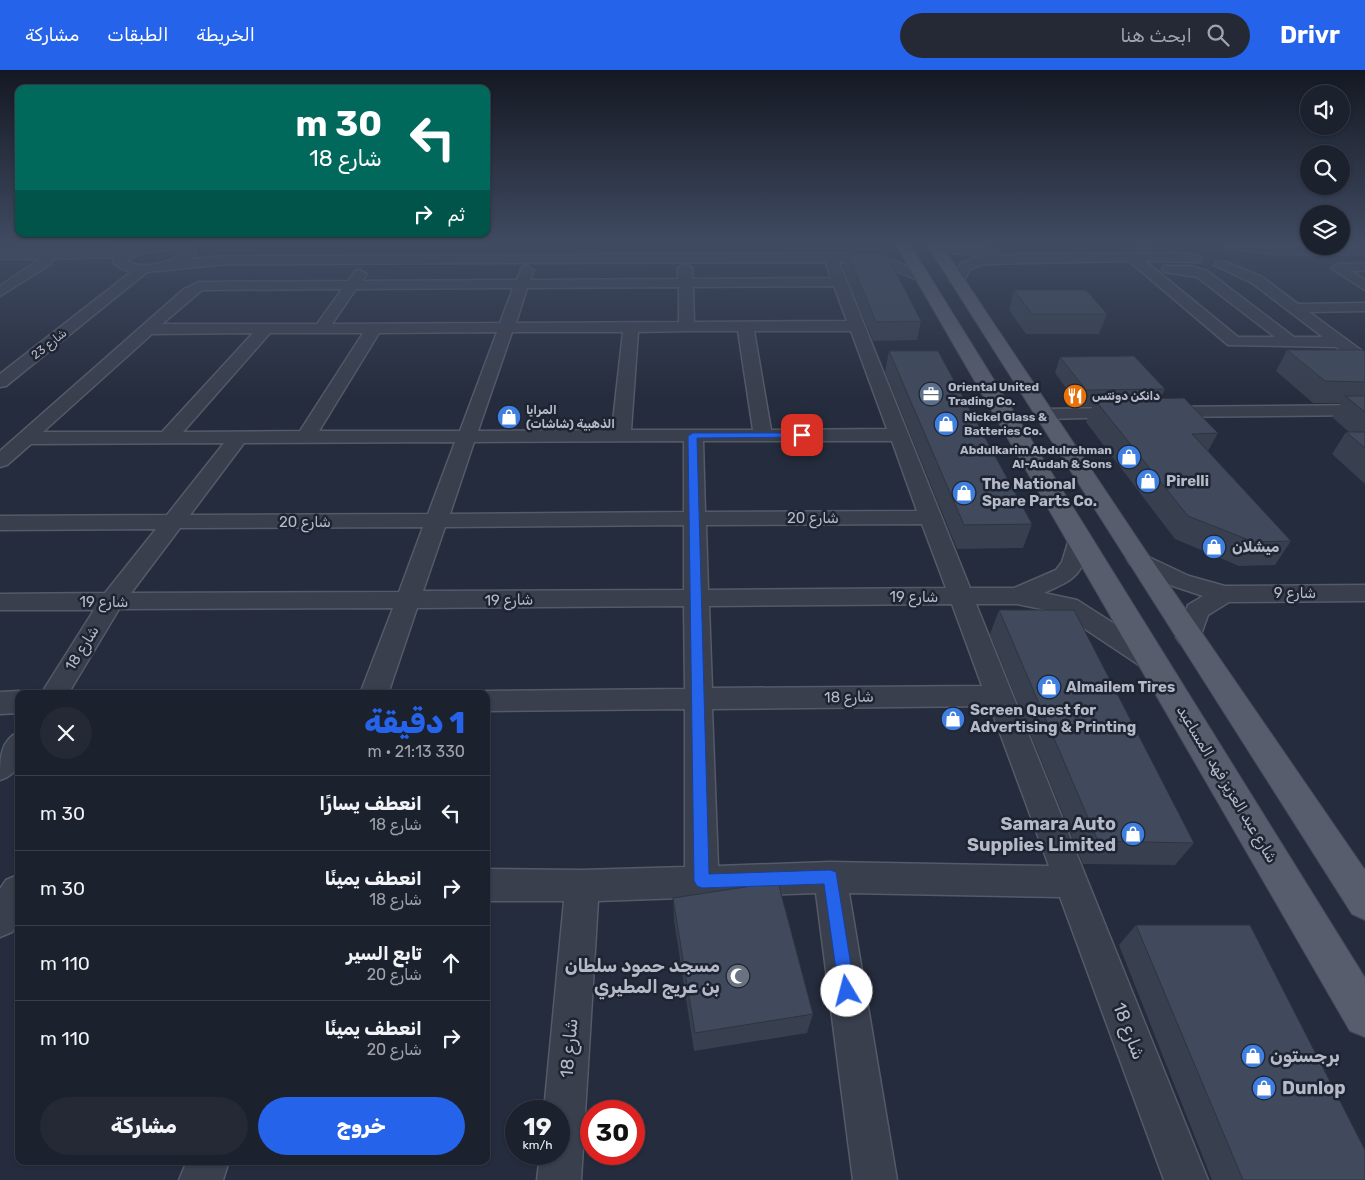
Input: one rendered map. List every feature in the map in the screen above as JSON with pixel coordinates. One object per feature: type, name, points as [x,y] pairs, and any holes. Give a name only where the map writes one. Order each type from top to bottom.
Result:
[{"type":"main road","name":"شارع عبد العزيز فهد المساعيد","points":[[933,295],[1365,1016]]},
{"type":"main road","points":[[966,295],[1189,637],[1365,902]]},
{"type":"street","name":"شارع 23","points":[[0,382],[110,295]]},
{"type":"street","points":[[0,461],[147,329],[188,295]]},
{"type":"street","points":[[321,328],[346,295]]},
{"type":"street","points":[[375,690],[518,295]]},
{"type":"street","points":[[686,295],[687,327]]},
{"type":"street","points":[[845,295],[961,596]]},
{"type":"street","points":[[1176,295],[1234,342],[1340,342]]},
{"type":"street","points":[[1229,295],[1292,343]]},
{"type":"street","points":[[1278,295],[1365,360]]},
{"type":"street","points":[[1295,308],[1365,307]]},
{"type":"street","points":[[1308,318],[1365,317]]},
{"type":"street","points":[[745,326],[763,435]]},
{"type":"street","points":[[147,329],[857,326]]},
{"type":"street","points":[[621,436],[631,327]]},
{"type":"street","points":[[306,437],[373,328]]},
{"type":"street","points":[[168,437],[265,329]]},
{"type":"street","points":[[1043,414],[1365,410]]},
{"type":"street","points":[[26,438],[899,435]]},
{"type":"street","points":[[693,436],[702,881]]},
{"type":"street","points":[[111,602],[239,437]]},
{"type":"street","name":"شارع 20","points":[[0,523],[436,522],[931,517]]},
{"type":"street","name":"شارع 19","points":[[1017,596],[1064,575],[1073,562],[1079,538]]},
{"type":"street","name":"شارع 9","points":[[1138,559],[1181,581],[1224,594],[1365,593]]},
{"type":"street","points":[[1189,637],[1196,611],[1224,594]]},
{"type":"street","name":"شارع 18","points":[[961,596],[1186,1180]]},
{"type":"street","name":"شارع 19","points":[[0,602],[1017,596],[1068,606],[1088,617],[1154,662]]},
{"type":"street","name":"شارع 18","points":[[56,690],[111,602]]},
{"type":"street","name":"شارع 18","points":[[490,702],[698,698],[999,696]]},
{"type":"street","points":[[0,703],[15,702]]},
{"type":"street","points":[[0,768],[15,748]]},
{"type":"street","points":[[830,877],[875,1180]]},
{"type":"street","points":[[490,886],[582,886],[830,877],[1071,882]]},
{"type":"street","name":"شارع 18","points":[[559,1180],[582,886]]},
{"type":"street","points":[[0,920],[12,890]]},
{"type":"street","points":[[201,1180],[207,1165]]},
{"type":"building","points":[[865,295],[908,295],[921,321],[876,322]]},
{"type":"building","points":[[1018,295],[1090,295],[1107,314],[1032,314]]},
{"type":"building","points":[[1287,350],[1363,350],[1365,352],[1365,382],[1325,381]]},
{"type":"building","points":[[889,351],[938,351],[1032,524],[964,525]]},
{"type":"building","points":[[1134,356],[1165,389],[1086,390],[1060,357]]},
{"type":"building","points":[[1345,396],[1365,396],[1365,412]]},
{"type":"building","points":[[1184,398],[1218,433],[1192,434],[1291,541],[1254,542],[1188,516],[1095,400]]},
{"type":"building","points":[[1346,432],[1365,432],[1365,448]]},
{"type":"building","points":[[999,610],[1074,610],[1194,843],[1098,841]]},
{"type":"building","name":"مسجد حمود سلطان بن عريج المطيري","points":[[778,882],[813,1014],[695,1033],[673,898]]},
{"type":"building","points":[[1136,925],[1250,925],[1365,1150],[1365,1180],[1243,1180]]},
{"type":"place","name":"Oriental United Trading Co.","points":[[931,394]]},
{"type":"place","name":"دانكن دونتس","points":[[1075,396]]},
{"type":"place","name":"المرايا الذهبية (شاشات)","points":[[509,417]]},
{"type":"place","name":"Nickel Glass & Batteries Co.","points":[[946,424]]},
{"type":"place","name":"Abdulkarim Abdulrehman Al-Audah & Sons","points":[[1129,457]]},
{"type":"place","name":"Pirelli","points":[[1148,481]]},
{"type":"place","name":"The National Spare Parts Co.","points":[[964,493]]},
{"type":"place","name":"ميشلان","points":[[1214,547]]},
{"type":"place","name":"Almailem Tires","points":[[1049,687]]},
{"type":"place","name":"Screen Quest for Advertising & Printing","points":[[953,719]]},
{"type":"place","name":"Samara Auto Supplies Limited","points":[[1133,834]]},
{"type":"place","name":"مسجد حمود سلطان بن عريج المطيري","points":[[738,976]]},
{"type":"place","name":"برجستون","points":[[1253,1056]]},
{"type":"place","name":"Dunlop","points":[[1264,1088]]},
{"type":"route","points":[[802,435],[693,436],[702,881],[830,877],[847,991]]}]
